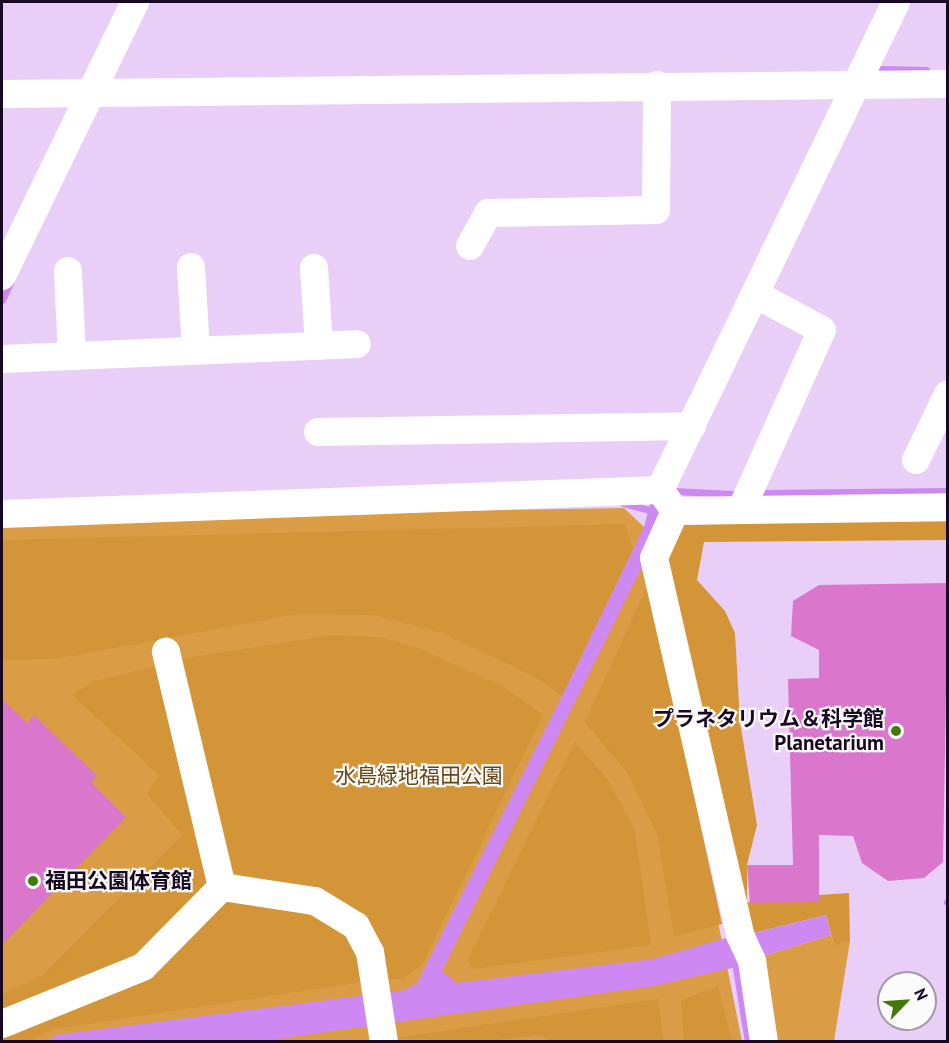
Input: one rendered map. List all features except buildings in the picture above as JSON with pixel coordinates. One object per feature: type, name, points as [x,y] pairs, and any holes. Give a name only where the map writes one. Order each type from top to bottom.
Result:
[{"type":"street","points":[[2,276],[135,2]]},
{"type":"street","points":[[764,1041],[752,961],[740,935],[654,558],[668,501],[692,426],[896,2]]},
{"type":"street","points":[[2,94],[657,85],[948,84]]},
{"type":"street","points":[[470,246],[488,213],[656,210],[657,85]]},
{"type":"street","points":[[191,267],[196,351]]},
{"type":"street","points":[[314,268],[319,346]]},
{"type":"street","points":[[68,271],[72,356]]},
{"type":"street","points":[[741,510],[822,330],[755,294]]},
{"type":"street","points":[[2,359],[357,344]]},
{"type":"street","points":[[916,460],[948,394]]},
{"type":"street","points":[[318,432],[692,426]]},
{"type":"street","points":[[2,514],[668,501],[741,510],[948,507]]},
{"type":"street","points":[[166,652],[222,887]]},
{"type":"street","points":[[2,1024],[143,967],[222,887]]},
{"type":"street","points":[[222,887],[294,895],[346,917],[370,952],[384,1041]]},
{"type":"green space","name":"水島緑地福田公園","points":[[624,508],[644,527],[653,599],[742,1041],[2,1041],[2,519]]},
{"type":"green space","points":[[947,516],[947,540],[704,542],[697,580],[725,611],[735,633],[740,722],[757,825],[747,865],[747,902],[819,902],[819,895],[849,893],[850,941],[834,945],[826,915],[745,935],[667,557],[684,525]]},
{"type":"green space","points":[[625,524],[633,549],[562,696],[533,676],[439,632],[373,615],[297,614],[56,659],[2,660],[2,540]]},
{"type":"green space","points":[[648,584],[722,924],[674,936],[657,834],[628,774],[585,722]]},
{"type":"green space","points":[[331,635],[382,637],[423,650],[504,687],[543,715],[423,963],[404,979],[381,980],[375,944],[229,869],[180,659]]},
{"type":"green space","points":[[157,666],[212,891],[144,959],[2,1020],[2,994],[43,975],[182,835],[147,794],[159,775],[72,695],[93,681]]},
{"type":"green space","points":[[575,742],[608,780],[635,831],[651,945],[473,969],[467,960]]},
{"type":"green space","points":[[225,901],[324,912],[360,946],[369,981],[55,1029],[30,1041],[2,1042],[2,1030],[88,997]]},
{"type":"green space","points":[[831,935],[834,944],[850,941],[834,1041],[771,1041],[754,959]]},
{"type":"green space","points":[[718,987],[732,1041],[684,1041],[681,1000]]},
{"type":"green space","points":[[658,999],[664,1041],[554,1041],[536,1035],[482,1042],[395,1038]]},
{"type":"shaded area","points":[[652,497],[668,514],[442,971],[457,983],[653,959],[733,936],[745,965],[654,986],[262,1041],[45,1042],[56,1035],[405,990],[417,983],[562,696],[644,527]]},
{"type":"shaded area","points":[[826,915],[831,935],[754,959],[745,935]]},
{"type":"waterway","points":[[882,69],[926,70]]},
{"type":"waterway","points":[[2,300],[10,283]]},
{"type":"waterway","points":[[674,491],[733,494]]},
{"type":"waterway","points":[[760,493],[948,491]]},
{"type":"waterway","points":[[623,503],[656,512]]},
{"type":"waterway","points":[[735,962],[748,1042]]},
{"type":"place","name":"プラネタリウム＆科学館 Planetarium","points":[[896,731]]},
{"type":"place","name":"福田公園体育館","points":[[33,881]]}]
